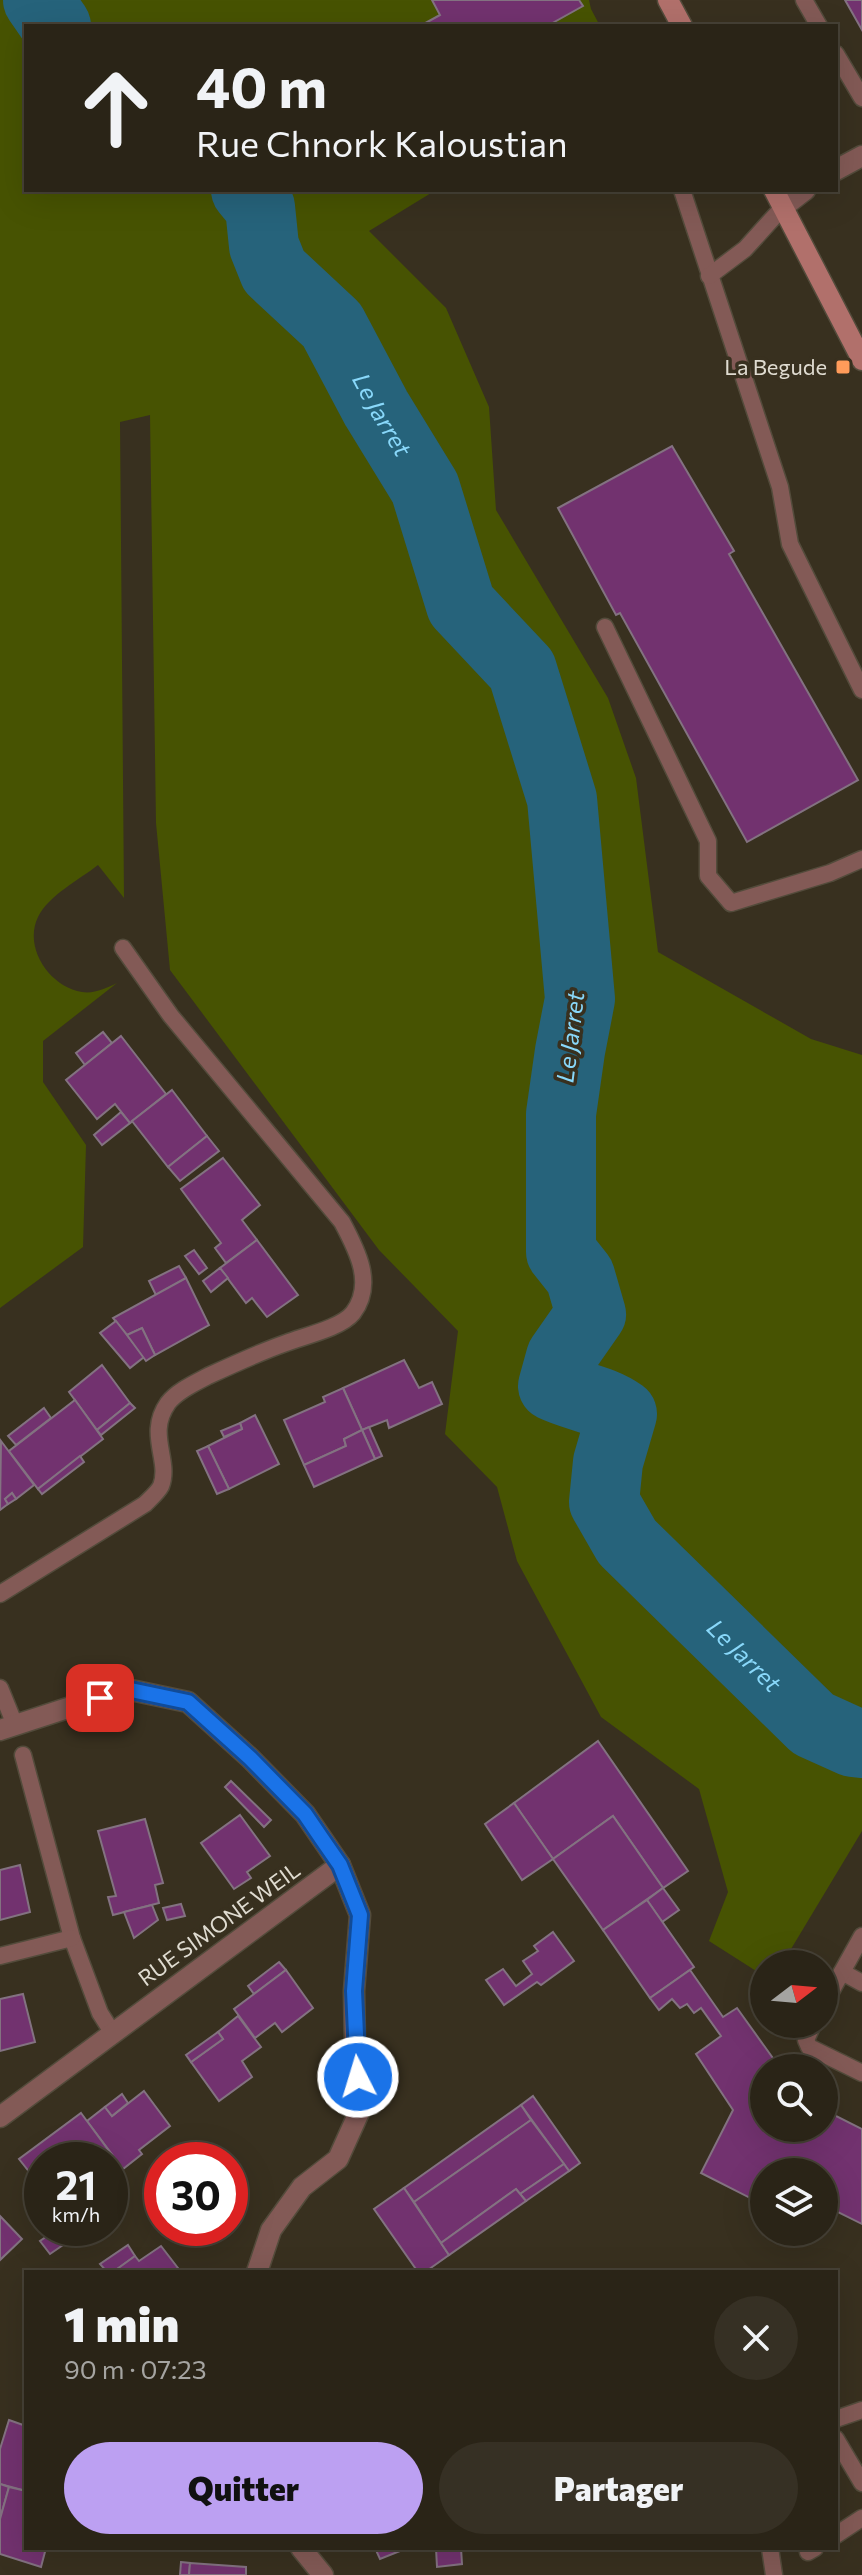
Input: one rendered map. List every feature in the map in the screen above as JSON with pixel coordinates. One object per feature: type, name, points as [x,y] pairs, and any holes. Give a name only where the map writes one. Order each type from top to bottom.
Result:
[{"type":"main road","points":[[668,0],[681,24]]},
{"type":"main road","points":[[778,198],[862,360]]},
{"type":"street","points":[[838,169],[862,156]]},
{"type":"street","points":[[778,198],[798,192]]},
{"type":"street","points":[[7,1728],[126,1689],[188,1702],[250,1758],[305,1814],[340,1865],[360,1915],[354,1991],[361,2108],[338,2159],[302,2187],[271,2230],[258,2270]]},
{"type":"street","name":"RUE SIMONE WEIL","points":[[0,2117],[340,1865]]},
{"type":"street","points":[[303,2550],[323,2575]]},
{"type":"lane","points":[[804,0],[818,24]]},
{"type":"lane","points":[[838,57],[862,98]]},
{"type":"lane","points":[[683,192],[780,487],[790,544],[862,690]]},
{"type":"lane","points":[[709,276],[745,249],[778,198]]},
{"type":"lane","points":[[605,627],[708,841],[708,876],[731,903],[830,873],[862,859]]},
{"type":"lane","points":[[0,1594],[145,1504],[161,1487],[163,1470],[158,1426],[168,1402],[191,1385],[241,1360],[327,1329],[352,1315],[363,1290],[361,1258],[342,1222],[171,1016],[123,948]]},
{"type":"lane","points":[[0,1688],[7,1728]]},
{"type":"lane","points":[[23,1755],[72,1938],[100,2013],[112,2032]]},
{"type":"lane","points":[[838,1979],[862,1936]]},
{"type":"lane","points":[[0,1956],[72,1938]]},
{"type":"lane","points":[[842,1972],[862,1983]]},
{"type":"lane","points":[[807,2038],[809,2047],[862,2073]]},
{"type":"lane","points":[[838,2418],[862,2410]]},
{"type":"lane","points":[[838,2442],[862,2483]]},
{"type":"lane","points":[[838,2534],[862,2518]]},
{"type":"lane","points":[[770,2550],[774,2575]]},
{"type":"green space","points":[[0,0],[589,0],[599,24],[24,24],[24,192],[433,192],[369,231],[446,308],[489,407],[496,510],[608,698],[636,778],[658,952],[811,1039],[862,1055],[862,1831],[790,1950],[750,1950],[750,1967],[709,1941],[728,1892],[699,1789],[601,1717],[517,1561],[497,1487],[445,1434],[458,1331],[379,1250],[170,970],[156,823],[150,415],[120,422],[124,898],[98,865],[49,902],[34,929],[34,941],[42,964],[60,983],[70,989],[87,992],[117,983],[43,1041],[43,1082],[86,1145],[83,1247],[0,1308]]},
{"type":"building","points":[[432,0],[579,0],[583,6],[551,24],[424,24],[440,15]]},
{"type":"building","points":[[845,0],[862,0],[862,30]]},
{"type":"building","points":[[672,446],[734,551],[729,554],[858,780],[747,842],[558,508]]},
{"type":"building","points":[[103,1032],[112,1043],[85,1065],[76,1053]]},
{"type":"building","points":[[121,1036],[166,1094],[130,1123],[115,1104],[97,1119],[66,1080]]},
{"type":"building","points":[[172,1090],[207,1136],[168,1167],[132,1121]]},
{"type":"building","points":[[121,1112],[130,1123],[102,1145],[94,1135]]},
{"type":"building","points":[[207,1136],[219,1151],[180,1181],[168,1167]]},
{"type":"building","points":[[223,1158],[260,1205],[242,1220],[257,1240],[226,1263],[215,1248],[221,1243],[181,1189]]},
{"type":"building","points":[[257,1240],[298,1295],[267,1317],[252,1298],[246,1303],[220,1268]]},
{"type":"building","points":[[194,1250],[207,1268],[199,1274],[185,1256]]},
{"type":"building","points":[[179,1266],[186,1278],[156,1295],[149,1281]]},
{"type":"building","points":[[220,1268],[228,1278],[211,1292],[203,1281]]},
{"type":"building","points":[[186,1278],[209,1325],[155,1355],[142,1328],[127,1335],[113,1318]]},
{"type":"building","points":[[116,1321],[144,1357],[130,1368],[100,1333]]},
{"type":"building","points":[[142,1328],[155,1355],[146,1361],[127,1335]]},
{"type":"building","points":[[404,1360],[419,1388],[432,1382],[442,1404],[389,1428],[387,1420],[362,1430],[343,1388]]},
{"type":"building","points":[[102,1365],[130,1403],[97,1430],[69,1392]]},
{"type":"building","points":[[343,1388],[362,1430],[344,1439],[346,1446],[304,1465],[284,1420],[325,1402],[323,1397]]},
{"type":"building","points":[[75,1400],[103,1439],[38,1489],[9,1451]]},
{"type":"building","points":[[130,1403],[135,1408],[101,1435],[97,1430]]},
{"type":"building","points":[[44,1408],[51,1418],[16,1445],[8,1436]]},
{"type":"building","points":[[255,1415],[279,1464],[229,1489],[208,1446],[242,1429],[240,1423]]},
{"type":"building","points":[[240,1423],[242,1429],[224,1437],[221,1431]]},
{"type":"building","points":[[369,1427],[382,1456],[375,1459],[362,1430]]},
{"type":"building","points":[[362,1430],[375,1459],[314,1487],[304,1465],[346,1446],[344,1439]]},
{"type":"building","points":[[1,1441],[34,1485],[16,1499],[12,1493],[5,1499],[8,1504],[0,1510]]},
{"type":"building","points":[[208,1446],[229,1489],[217,1494],[197,1451]]},
{"type":"building","points":[[80,1456],[84,1462],[42,1494],[38,1489]]},
{"type":"building","points":[[12,1493],[16,1499],[8,1504],[5,1499]]},
{"type":"building","points":[[598,1741],[688,1871],[663,1888],[613,1816],[553,1859],[514,1803]]},
{"type":"building","points":[[231,1781],[271,1820],[264,1827],[225,1787]]},
{"type":"building","points":[[514,1803],[553,1859],[522,1880],[485,1824]]},
{"type":"building","points":[[240,1815],[270,1856],[247,1872],[251,1878],[234,1889],[201,1843]]},
{"type":"building","points":[[613,1816],[663,1888],[603,1930],[553,1859]]},
{"type":"building","points":[[145,1819],[163,1883],[155,1885],[159,1903],[113,1915],[108,1897],[116,1896],[98,1831]]},
{"type":"building","points":[[20,1865],[30,1912],[0,1920],[0,1870]]},
{"type":"building","points":[[663,1888],[679,1910],[662,1922],[647,1900]]},
{"type":"building","points":[[647,1900],[694,1967],[650,1998],[603,1930]]},
{"type":"building","points":[[181,1904],[185,1916],[167,1920],[163,1908]]},
{"type":"building","points":[[152,1905],[158,1920],[134,1938],[124,1912]]},
{"type":"building","points":[[553,1932],[574,1961],[541,1985],[537,1982],[504,2005],[486,1980],[503,1969],[516,1986],[532,1974],[523,1961],[538,1951],[534,1946]]},
{"type":"building","points":[[279,1962],[286,1970],[254,1994],[248,1986]]},
{"type":"building","points":[[286,1970],[313,2008],[282,2032],[275,2023],[255,2038],[234,2009]]},
{"type":"building","points":[[690,1970],[723,2017],[737,2008],[750,2026],[750,2038],[758,2038],[770,2054],[750,2054],[750,2142],[838,2142],[838,2117],[862,2129],[862,2224],[838,2212],[838,2158],[750,2158],[750,2198],[701,2173],[733,2110],[696,2054],[721,2036],[701,2008],[694,2013],[687,2004],[680,2008],[672,1999],[659,2010],[650,1998]]},
{"type":"building","points":[[23,1994],[35,2042],[0,2051],[0,1999]]},
{"type":"building","points":[[238,2016],[261,2047],[242,2061],[252,2077],[219,2101],[191,2062],[223,2039],[218,2032]]},
{"type":"building","points":[[218,2032],[223,2039],[191,2062],[186,2055]]},
{"type":"building","points":[[144,2091],[170,2126],[149,2142],[144,2142],[139,2150],[142,2154],[128,2165],[128,2142],[103,2142],[87,2121],[105,2107],[112,2116]]},
{"type":"building","points":[[122,2094],[128,2103],[112,2116],[105,2107]]},
{"type":"building","points":[[533,2096],[580,2163],[569,2171],[521,2105]]},
{"type":"building","points":[[521,2105],[531,2120],[414,2202],[404,2188]]},
{"type":"building","points":[[81,2113],[102,2142],[42,2142]]},
{"type":"building","points":[[531,2120],[564,2164],[520,2194],[516,2189],[441,2243],[414,2202]]},
{"type":"building","points":[[564,2164],[569,2171],[526,2201],[520,2194]]},
{"type":"building","points":[[404,2188],[449,2255],[428,2270],[417,2270],[374,2209]]},
{"type":"building","points":[[516,2189],[526,2201],[449,2255],[441,2243]]},
{"type":"building","points":[[0,2216],[22,2239],[0,2260]]},
{"type":"building","points":[[128,2245],[135,2256],[116,2270],[105,2270],[100,2264]]},
{"type":"building","points":[[44,2246],[62,2246],[50,2254]]},
{"type":"building","points":[[161,2246],[179,2270],[116,2270],[135,2256],[139,2261]]},
{"type":"building","points":[[9,2420],[24,2425],[24,2490],[0,2484],[0,2449]]},
{"type":"building","points":[[0,2484],[9,2487],[0,2519]]},
{"type":"building","points":[[9,2487],[24,2491],[24,2550],[45,2550],[41,2567],[0,2554],[0,2519]]},
{"type":"building","points":[[376,2550],[402,2550],[380,2559]]},
{"type":"building","points":[[436,2550],[461,2550],[462,2564],[437,2567]]},
{"type":"building","points":[[181,2562],[190,2563],[189,2575],[180,2575]]},
{"type":"building","points":[[190,2563],[246,2567],[246,2575],[189,2575]]},
{"type":"waterway","name":"Le Jarret","points":[[38,0],[55,24]]},
{"type":"waterway","name":"Le Jarret","points":[[248,192],[260,207],[264,246],[274,271],[332,325],[376,408],[425,488],[461,605],[522,670],[562,799],[580,999],[561,1114],[561,1252],[580,1276],[591,1314],[561,1357],[553,1386],[622,1414],[608,1462],[604,1502],[627,1542],[813,1724],[862,1743]]},
{"type":"place","name":"La Begude","points":[[843,367]]},
{"type":"route","points":[[100,1698],[126,1689],[188,1702],[250,1758],[305,1814],[340,1865],[360,1915],[354,1991],[358,2077]]}]
